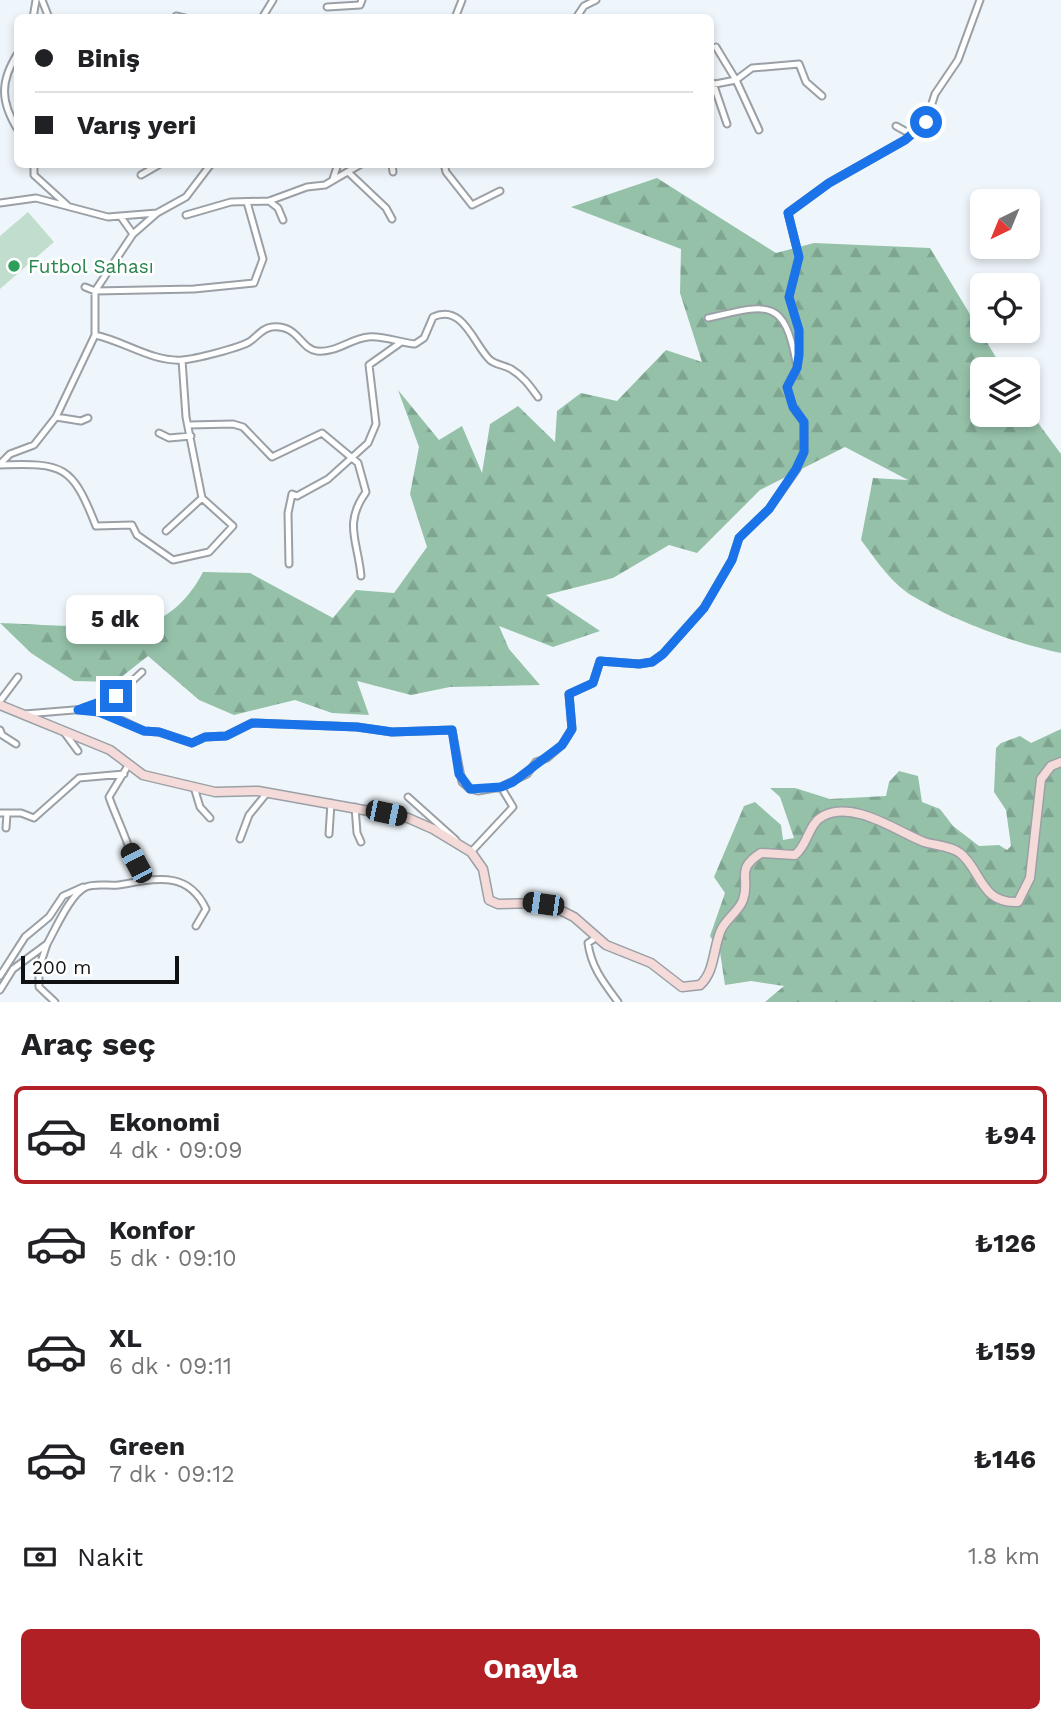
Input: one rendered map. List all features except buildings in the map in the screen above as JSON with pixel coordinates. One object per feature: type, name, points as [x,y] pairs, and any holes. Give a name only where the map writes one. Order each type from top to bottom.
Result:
[{"type":"street","points":[[327,7],[360,5],[362,0]]},
{"type":"street","points":[[584,3],[596,0]]},
{"type":"street","points":[[22,715],[44,710],[99,712],[144,731],[159,732],[192,743],[205,737],[226,736],[252,723],[357,727],[392,732],[452,730],[462,782],[470,789],[478,791],[501,787],[527,774],[536,762],[547,758],[562,745],[572,729],[569,694],[593,683],[600,661],[639,664],[652,662],[663,654],[704,608],[732,560],[739,538],[769,509],[796,469],[804,452],[804,422],[793,407],[787,387],[797,368],[799,330],[789,297],[799,257],[788,213],[829,183],[918,131],[926,122],[935,94],[958,60],[980,0]]},
{"type":"street","points":[[716,47],[736,80],[759,130]]},
{"type":"street","points":[[14,58],[6,68],[1,82],[2,106],[14,124]]},
{"type":"street","points":[[714,84],[736,80],[752,68],[799,64],[806,82],[822,96]]},
{"type":"street","points":[[714,89],[727,124]]},
{"type":"street","points":[[896,126],[905,131],[918,131]]},
{"type":"street","points":[[34,168],[34,175],[69,207]]},
{"type":"street","points":[[141,175],[153,168]]},
{"type":"street","points":[[205,168],[206,172]]},
{"type":"street","points":[[0,465],[9,454],[34,444],[56,417],[95,335],[95,291],[133,234],[157,213],[186,197],[208,168]]},
{"type":"street","points":[[332,179],[336,168]]},
{"type":"street","points":[[186,215],[231,202],[269,201],[307,187],[325,185],[354,168]]},
{"type":"street","points":[[392,168],[393,172]]},
{"type":"street","points":[[445,168],[472,205],[500,191]]},
{"type":"street","points":[[348,172],[386,208],[392,219]]},
{"type":"street","points":[[0,203],[36,198],[96,215],[121,217],[157,213]]},
{"type":"street","points":[[269,201],[278,208],[283,220]]},
{"type":"street","points":[[85,287],[95,291],[194,289],[254,283],[263,259],[247,202]]},
{"type":"street","points":[[121,217],[133,234]]},
{"type":"street","points":[[708,318],[769,309],[779,313],[787,325],[797,368]]},
{"type":"street","points":[[95,335],[114,339],[152,356],[182,360],[249,342],[266,328],[274,327],[294,331],[309,348],[316,351],[340,348],[366,337],[415,344],[422,341],[433,317],[444,314],[452,316],[468,328],[489,359],[510,368],[527,381],[538,397]]},
{"type":"street","points":[[289,564],[288,513],[292,494],[297,496],[351,460],[368,443],[376,424],[369,365],[400,343]]},
{"type":"street","points":[[0,465],[46,464],[67,474],[81,489],[96,526],[132,525],[137,535],[173,560],[209,552],[233,526],[202,498],[189,425],[182,360]]},
{"type":"street","points":[[56,417],[82,421],[88,418]]},
{"type":"street","points":[[189,425],[233,424],[243,427],[255,436],[272,457],[322,433],[351,460],[358,463],[366,492],[355,507],[352,535],[361,576]]},
{"type":"street","points":[[159,433],[169,438],[191,436]]},
{"type":"street","points":[[166,531],[202,498]]},
{"type":"street","points":[[78,710],[116,696],[142,672]]},
{"type":"street","points":[[18,677],[0,703],[22,715],[110,750],[143,775],[215,792],[240,789],[408,818],[433,829],[471,852]]},
{"type":"street","points":[[0,730],[16,744]]},
{"type":"street","points":[[64,732],[78,751]]},
{"type":"street","points":[[408,797],[471,852],[483,869],[489,900],[498,904],[543,904],[574,917],[597,937],[621,952],[651,963],[682,987],[700,985],[710,972],[713,949],[723,924],[744,897],[744,876],[748,863],[761,853],[795,855],[818,819],[836,812],[863,817],[925,842],[951,848],[967,860],[975,876],[989,891],[1006,901],[1018,902],[1030,878],[1041,779],[1051,766],[1061,762]]},
{"type":"street","points":[[130,764],[109,797],[136,863],[136,880]]},
{"type":"street","points":[[0,813],[21,813],[34,818],[79,778],[124,774]]},
{"type":"street","points":[[471,852],[513,807],[501,787]]},
{"type":"street","points":[[194,788],[200,807],[210,818]]},
{"type":"street","points":[[240,839],[249,816],[267,793]]},
{"type":"street","points":[[329,834],[331,803]]},
{"type":"street","points":[[355,807],[356,833],[360,842]]},
{"type":"street","points":[[6,828],[7,814]]},
{"type":"street","points":[[0,976],[25,937],[49,918],[70,890],[136,880],[147,883],[165,877],[181,883],[201,900],[206,909],[196,926]]},
{"type":"street","points":[[55,1002],[39,987],[39,968],[47,944],[67,907],[86,887]]},
{"type":"street","points":[[597,937],[587,943],[589,955],[595,971],[618,1002]]},
{"type":"street","points":[[0,990],[13,970],[47,944]]},
{"type":"green space","points":[[657,178],[776,253],[814,243],[930,248],[970,314],[970,343],[987,343],[996,357],[970,357],[970,427],[1040,426],[1061,454],[1061,653],[987,631],[907,593],[861,540],[873,478],[908,480],[845,447],[760,490],[697,553],[669,545],[613,578],[546,595],[600,631],[553,647],[499,626],[509,649],[540,685],[450,687],[411,695],[357,681],[369,715],[332,713],[295,700],[234,715],[199,700],[148,656],[115,682],[74,681],[31,653],[0,623],[124,626],[154,621],[183,601],[203,572],[250,573],[333,618],[356,590],[394,593],[427,547],[410,494],[419,447],[398,390],[439,440],[462,426],[482,473],[490,424],[518,406],[555,442],[557,411],[581,393],[617,401],[666,350],[702,362],[680,293],[681,249],[571,207]]},
{"type":"green space","name":"Futbol Sahası","points":[[28,212],[54,242],[0,289],[0,236]]},
{"type":"green space","points":[[1061,729],[1061,1002],[765,1002],[784,986],[751,981],[725,985],[720,952],[710,936],[725,893],[714,877],[744,806],[755,802],[781,825],[783,840],[794,838],[780,797],[770,788],[795,788],[830,799],[886,796],[889,782],[899,771],[918,776],[922,802],[940,809],[953,826],[979,846],[999,845],[1007,850],[1011,846],[1006,810],[994,792],[996,748],[1001,743],[1020,736],[1031,743]]},
{"type":"place","name":"Futbol Sahası","points":[[14,266]]},
{"type":"route","points":[[116,696],[78,710],[86,709],[113,716],[144,731],[165,733],[171,738],[192,743],[205,737],[232,734],[252,723],[357,727],[392,732],[452,730],[459,774],[462,782],[470,789],[478,791],[501,787],[527,774],[536,762],[547,758],[562,745],[572,729],[573,715],[569,694],[593,683],[600,661],[606,659],[639,664],[652,662],[663,654],[698,616],[732,560],[739,538],[769,509],[796,469],[806,441],[804,422],[800,412],[793,407],[787,387],[797,368],[799,355],[799,330],[790,309],[789,297],[790,284],[799,257],[788,213],[829,183],[905,140],[926,122]]}]
